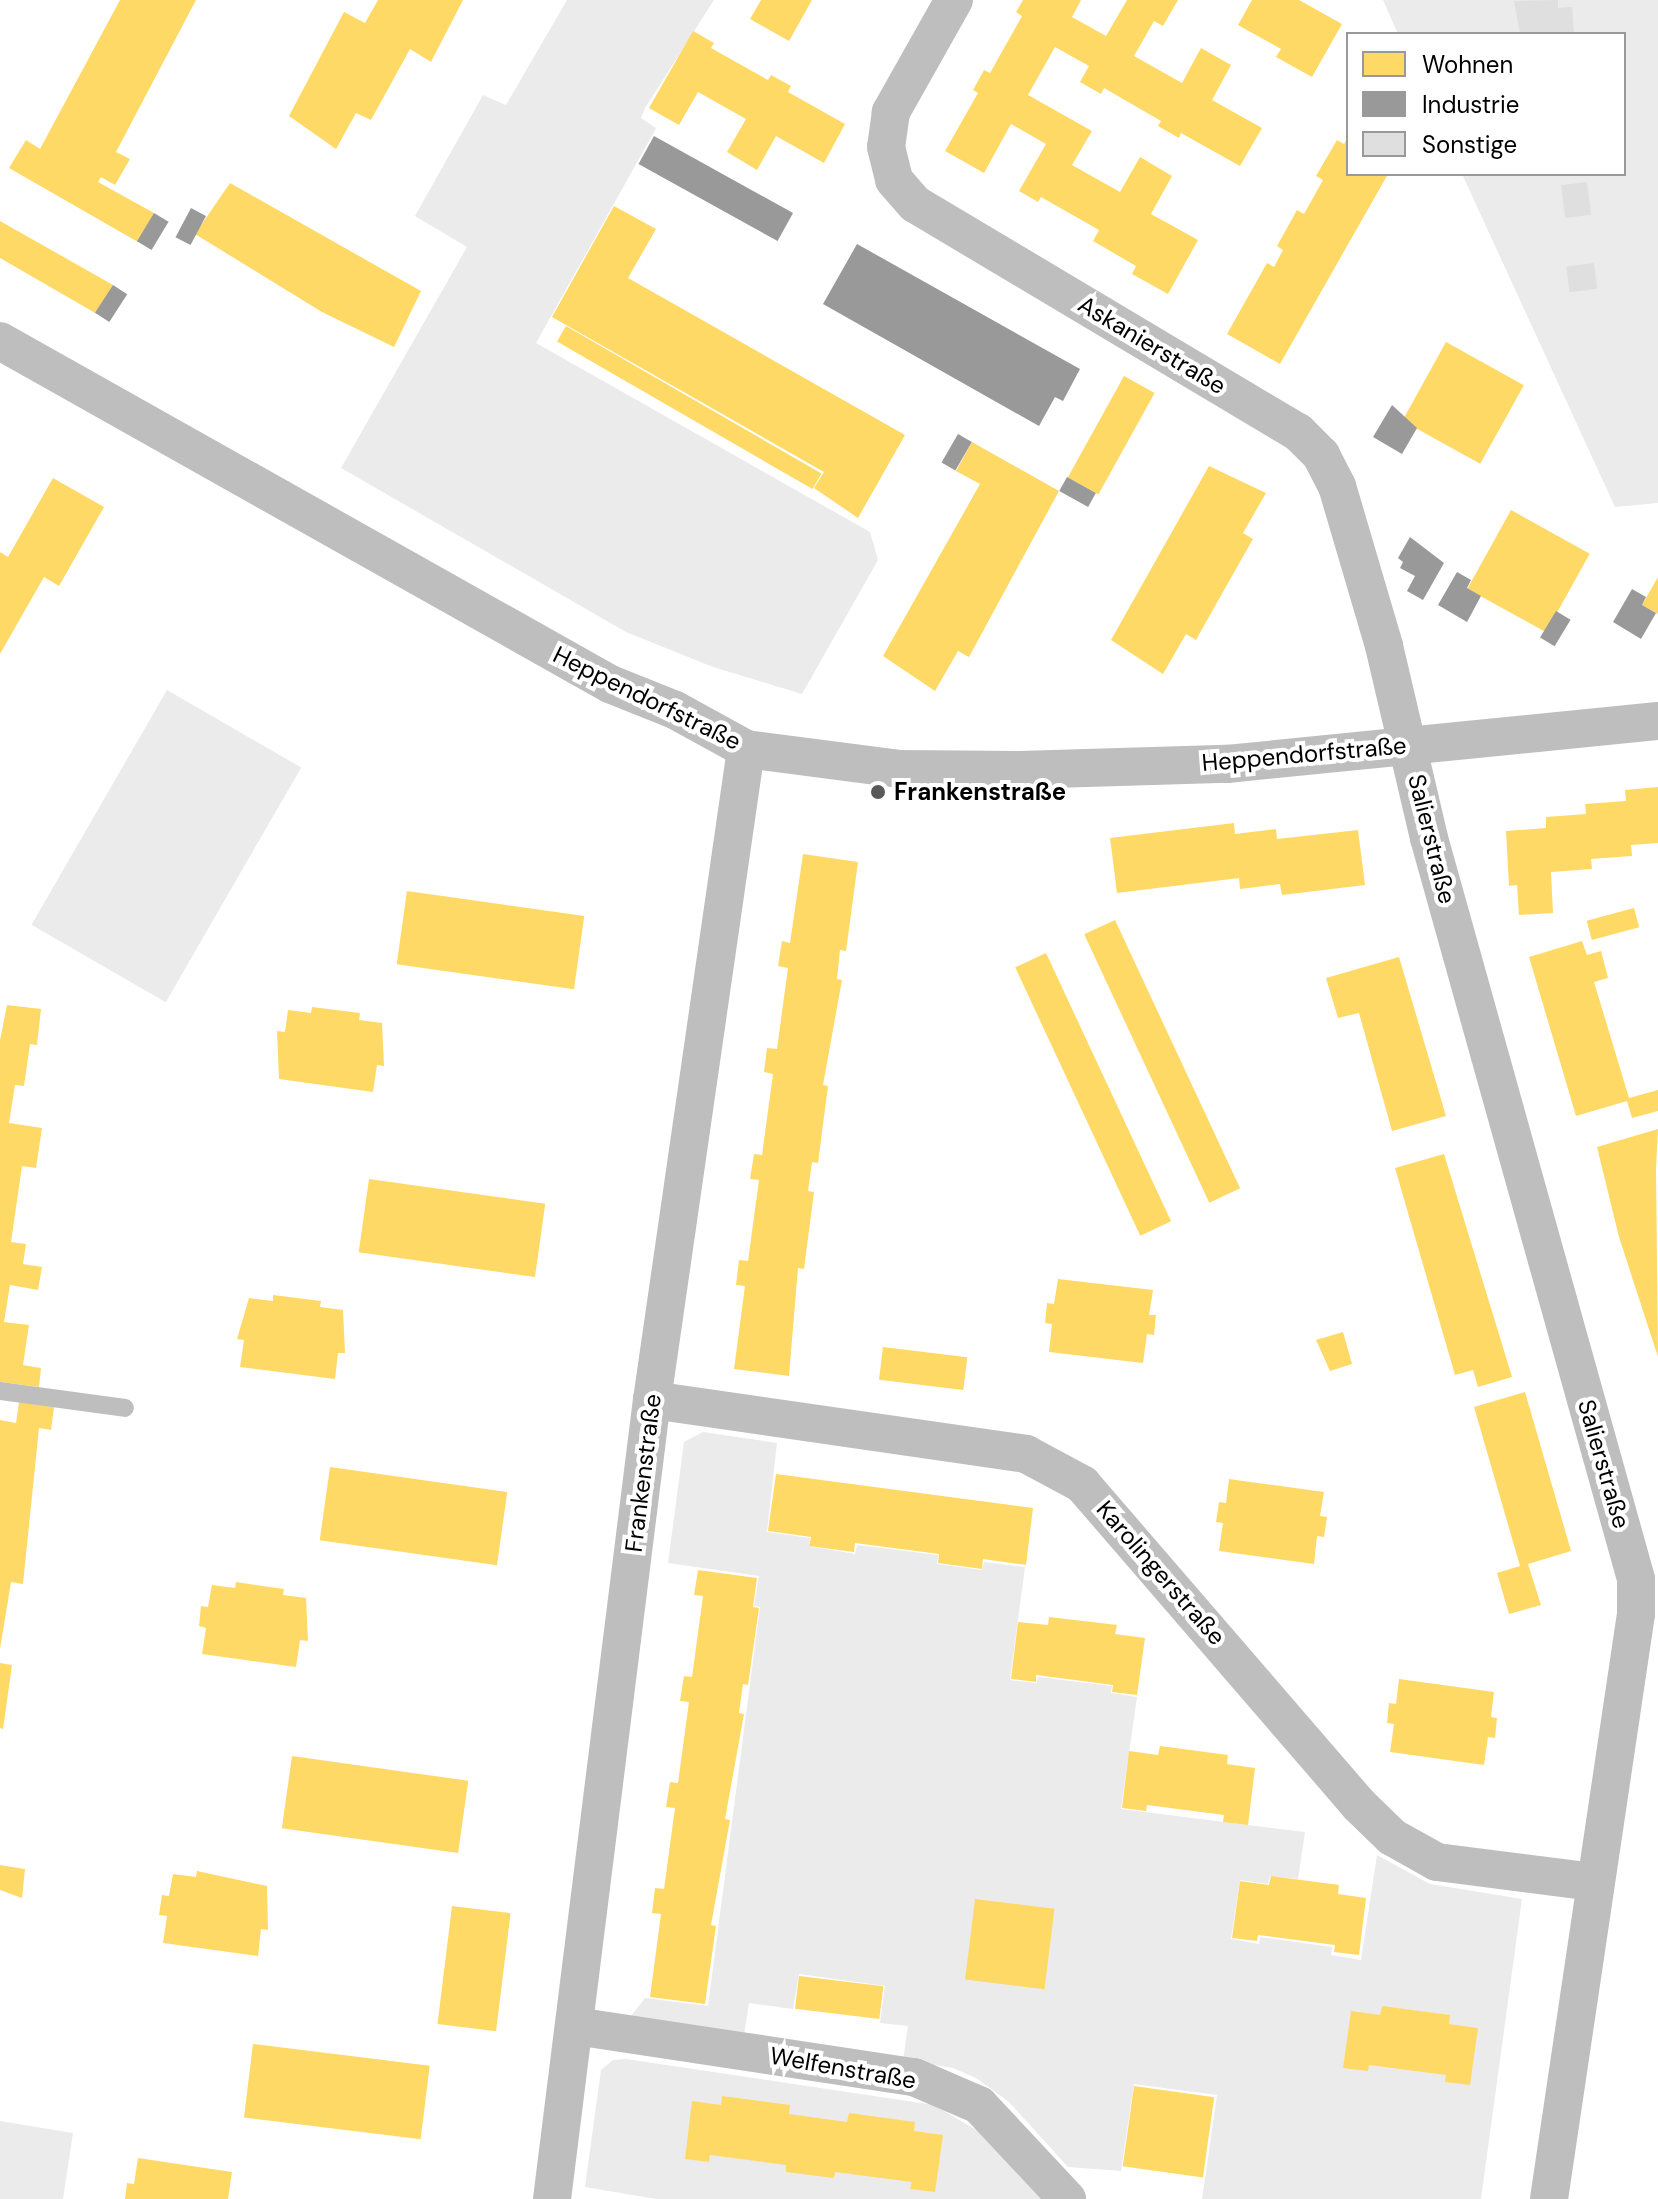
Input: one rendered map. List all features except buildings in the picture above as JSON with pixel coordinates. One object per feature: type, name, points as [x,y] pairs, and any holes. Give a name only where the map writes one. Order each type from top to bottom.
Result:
[{"type":"street","name":"Askanierstraße","points":[[954,0],[891,112],[886,147],[894,180],[915,204],[1298,432],[1321,455],[1356,541],[1410,744]]},
{"type":"street","name":"Heppendorfstraße","points":[[0,341],[610,684],[675,710],[746,749],[899,769],[1020,770],[1227,764],[1658,721]]},
{"type":"street","name":"Salierstraße","points":[[1410,744],[1429,838],[1647,1579],[1636,1614],[1593,1882],[1549,2199]]},
{"type":"street","name":"Frankenstraße","points":[[552,2199],[652,1400],[746,749]]},
{"type":"street","name":"Karolingerstraße","points":[[652,1400],[1026,1454],[1082,1484],[1359,1805],[1392,1837],[1437,1862],[1593,1882]]},
{"type":"street","name":"Welfenstraße","points":[[575,2026],[914,2077],[979,2105],[1067,2199]]},
{"type":"lane","points":[[0,1391],[125,1408]]},
{"type":"shaded area","points":[[567,0],[714,0],[645,108],[641,118],[656,128],[536,343],[870,532],[878,560],[802,694],[713,667],[626,632],[341,468],[467,247],[415,216],[483,95],[506,105]]},
{"type":"shaded area","points":[[1383,0],[1658,0],[1658,503],[1615,507],[1463,176],[1626,176],[1626,32],[1397,32]]},
{"type":"shaded area","points":[[167,690],[301,768],[166,1002],[32,925]]},
{"type":"shaded area","points":[[703,1432],[777,1443],[767,1532],[810,1538],[809,1546],[855,1554],[857,1545],[938,1555],[937,1564],[982,1570],[984,1562],[1025,1567],[1010,1680],[1037,1683],[1038,1677],[1112,1686],[1111,1693],[1137,1697],[1121,1809],[1305,1832],[1298,1879],[1270,1876],[1268,1884],[1240,1880],[1231,1939],[1259,1944],[1260,1937],[1332,1947],[1331,1955],[1361,1960],[1377,1855],[1430,1884],[1522,1899],[1481,2199],[1202,2199],[1217,2095],[1134,2084],[1121,2171],[1068,2167],[1009,2102],[976,2078],[953,2068],[903,2060],[908,2026],[880,2023],[885,1986],[799,1974],[793,2009],[749,2003],[744,2035],[628,2020],[645,1998],[708,2006],[760,1607],[754,1606],[759,1576],[668,1563],[684,1442]]},
{"type":"shaded area","points":[[626,2059],[934,2105],[978,2131],[1043,2199],[656,2199],[585,2187],[601,2070],[613,2060]]},
{"type":"shaded area","points":[[0,2121],[73,2133],[63,2199],[0,2199]]},
{"type":"place","name":"Frankenstraße","points":[[878,792]]}]
